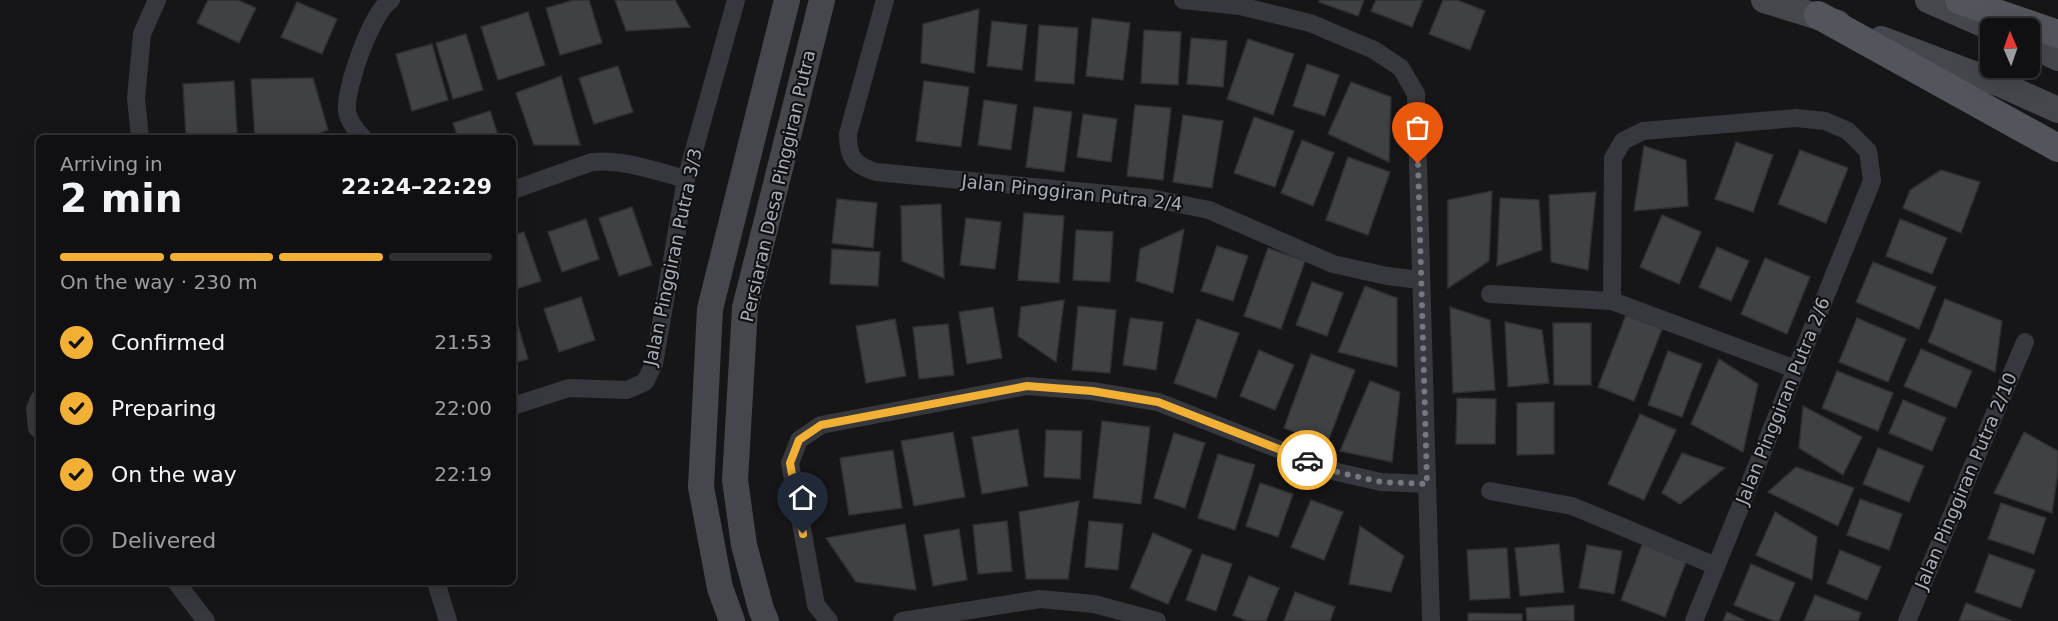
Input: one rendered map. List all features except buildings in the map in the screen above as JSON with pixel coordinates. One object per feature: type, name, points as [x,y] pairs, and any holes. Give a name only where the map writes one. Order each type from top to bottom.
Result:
[{"type":"main road","points":[[1959,0],[2058,34]]},
{"type":"main road","points":[[1818,15],[2058,148]]},
{"type":"street","points":[[140,135],[136,98],[142,34],[157,0]]},
{"type":"street","points":[[361,135],[351,123],[347,112],[347,99],[358,56],[380,11],[391,0]]},
{"type":"street","name":"Jalan Pinggiran Putra 3/3","points":[[516,405],[569,388],[627,390],[645,382],[654,364],[686,179],[736,0]]},
{"type":"street","name":"Persiaran Desa Pinggiran Putra","points":[[732,621],[720,588],[701,487],[710,309],[787,0]]},
{"type":"street","name":"Persiaran Desa Pinggiran Putra","points":[[766,621],[744,545],[735,480],[745,308],[822,0]]},
{"type":"street","name":"Jalan Pinggiran Putra 2/4","points":[[885,0],[848,134],[848,148],[853,160],[862,168],[876,172],[1150,198],[1209,210],[1333,264],[1387,276],[1420,280]]},
{"type":"street","points":[[1183,0],[1240,6],[1310,23],[1374,50],[1401,68],[1416,94],[1431,621]]},
{"type":"street","points":[[1764,0],[1818,15],[2000,84],[2058,110]]},
{"type":"street","points":[[1928,0],[1980,23]]},
{"type":"street","points":[[2040,50],[2058,58]]},
{"type":"street","name":"Jalan Pinggiran Putra 2/6","points":[[1612,301],[1613,158],[1623,141],[1643,131],[1796,118],[1825,121],[1848,131],[1868,151],[1872,181],[1694,621]]},
{"type":"street","points":[[516,189],[592,162],[605,161],[620,162],[686,179]]},
{"type":"street","points":[[1490,294],[1612,301],[1795,369]]},
{"type":"street","name":"Jalan Pinggiran Putra 2/10","points":[[1907,621],[2025,342]]},
{"type":"street","points":[[829,621],[816,605],[790,463],[799,440],[821,425],[1027,386],[1092,391],[1158,402],[1337,472],[1381,482],[1427,484]]},
{"type":"street","points":[[1490,491],[1572,506],[1716,566]]},
{"type":"street","points":[[178,585],[206,621]]},
{"type":"street","points":[[437,585],[447,621]]},
{"type":"street","points":[[902,621],[1040,599],[1094,604],[1156,621]]},
{"type":"way so far","points":[[1307,460],[1337,472],[1381,482],[1427,484],[1418,164]]},
{"type":"route","points":[[803,534],[790,463],[799,440],[821,425],[1027,386],[1092,391],[1158,402],[1307,460]]}]
